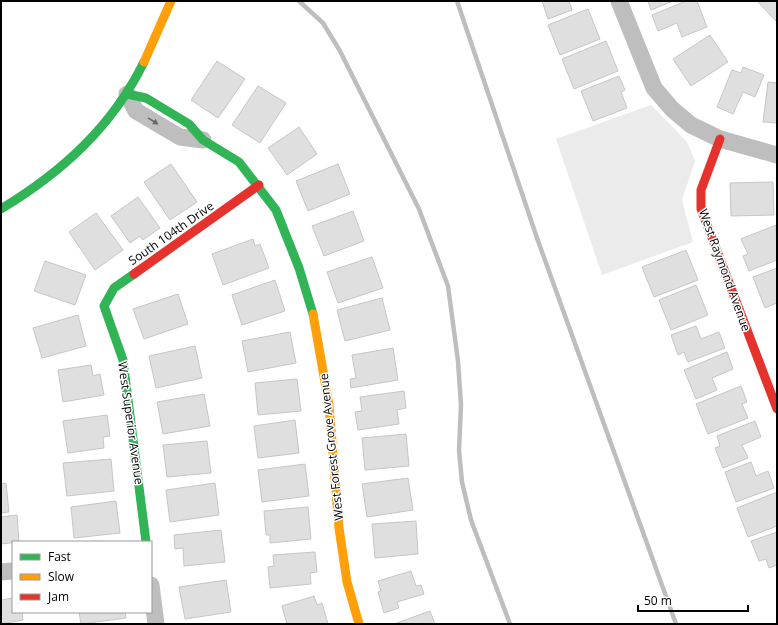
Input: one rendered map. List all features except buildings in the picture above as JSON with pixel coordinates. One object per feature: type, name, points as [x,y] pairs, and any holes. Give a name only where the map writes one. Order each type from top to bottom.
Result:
[{"type":"street","points":[[1,209],[39,185],[82,150],[100,130],[127,94],[159,33],[171,1]]},
{"type":"street","points":[[619,1],[654,88],[672,110],[690,125],[720,139],[777,155]]},
{"type":"street","name":"West Forest Grove Avenue","points":[[127,94],[136,111],[180,137],[203,140],[239,162],[259,185],[276,210],[299,268],[314,318],[329,404],[339,528],[347,582],[359,624]]},
{"type":"street","name":"West Raymond Avenue","points":[[720,139],[702,190],[700,209],[777,409]]},
{"type":"street","name":"South 104th Drive","points":[[104,306],[114,288],[259,185]]},
{"type":"street","name":"West Superior Avenue","points":[[104,306],[111,330],[123,360],[146,541]]},
{"type":"street","points":[[1,572],[12,571]]},
{"type":"street","points":[[152,592],[156,624]]},
{"type":"shaded area","points":[[651,105],[687,142],[695,161],[682,200],[693,242],[602,275],[556,139]]},
{"type":"waterway","points":[[299,1],[323,23],[340,51],[419,209],[448,286],[458,361],[461,405],[459,450],[462,482],[471,520],[510,624]]},
{"type":"waterway","points":[[457,1],[537,238],[676,624]]},
{"type":"traffic: fast","points":[[1,209],[45,180],[83,146],[117,107],[144,62]]},
{"type":"traffic: fast","points":[[127,94],[146,98],[189,124],[203,140],[239,162],[276,210],[299,268],[313,314]]},
{"type":"traffic: fast","points":[[134,274],[114,288],[104,306],[123,360],[146,541]]},
{"type":"traffic: slow","points":[[144,62],[171,1]]},
{"type":"traffic: slow","points":[[313,314],[329,405],[339,528],[347,582],[359,624]]},
{"type":"traffic: jam","points":[[720,139],[701,190],[701,209],[777,409]]},
{"type":"traffic: jam","points":[[134,274],[259,185]]}]
